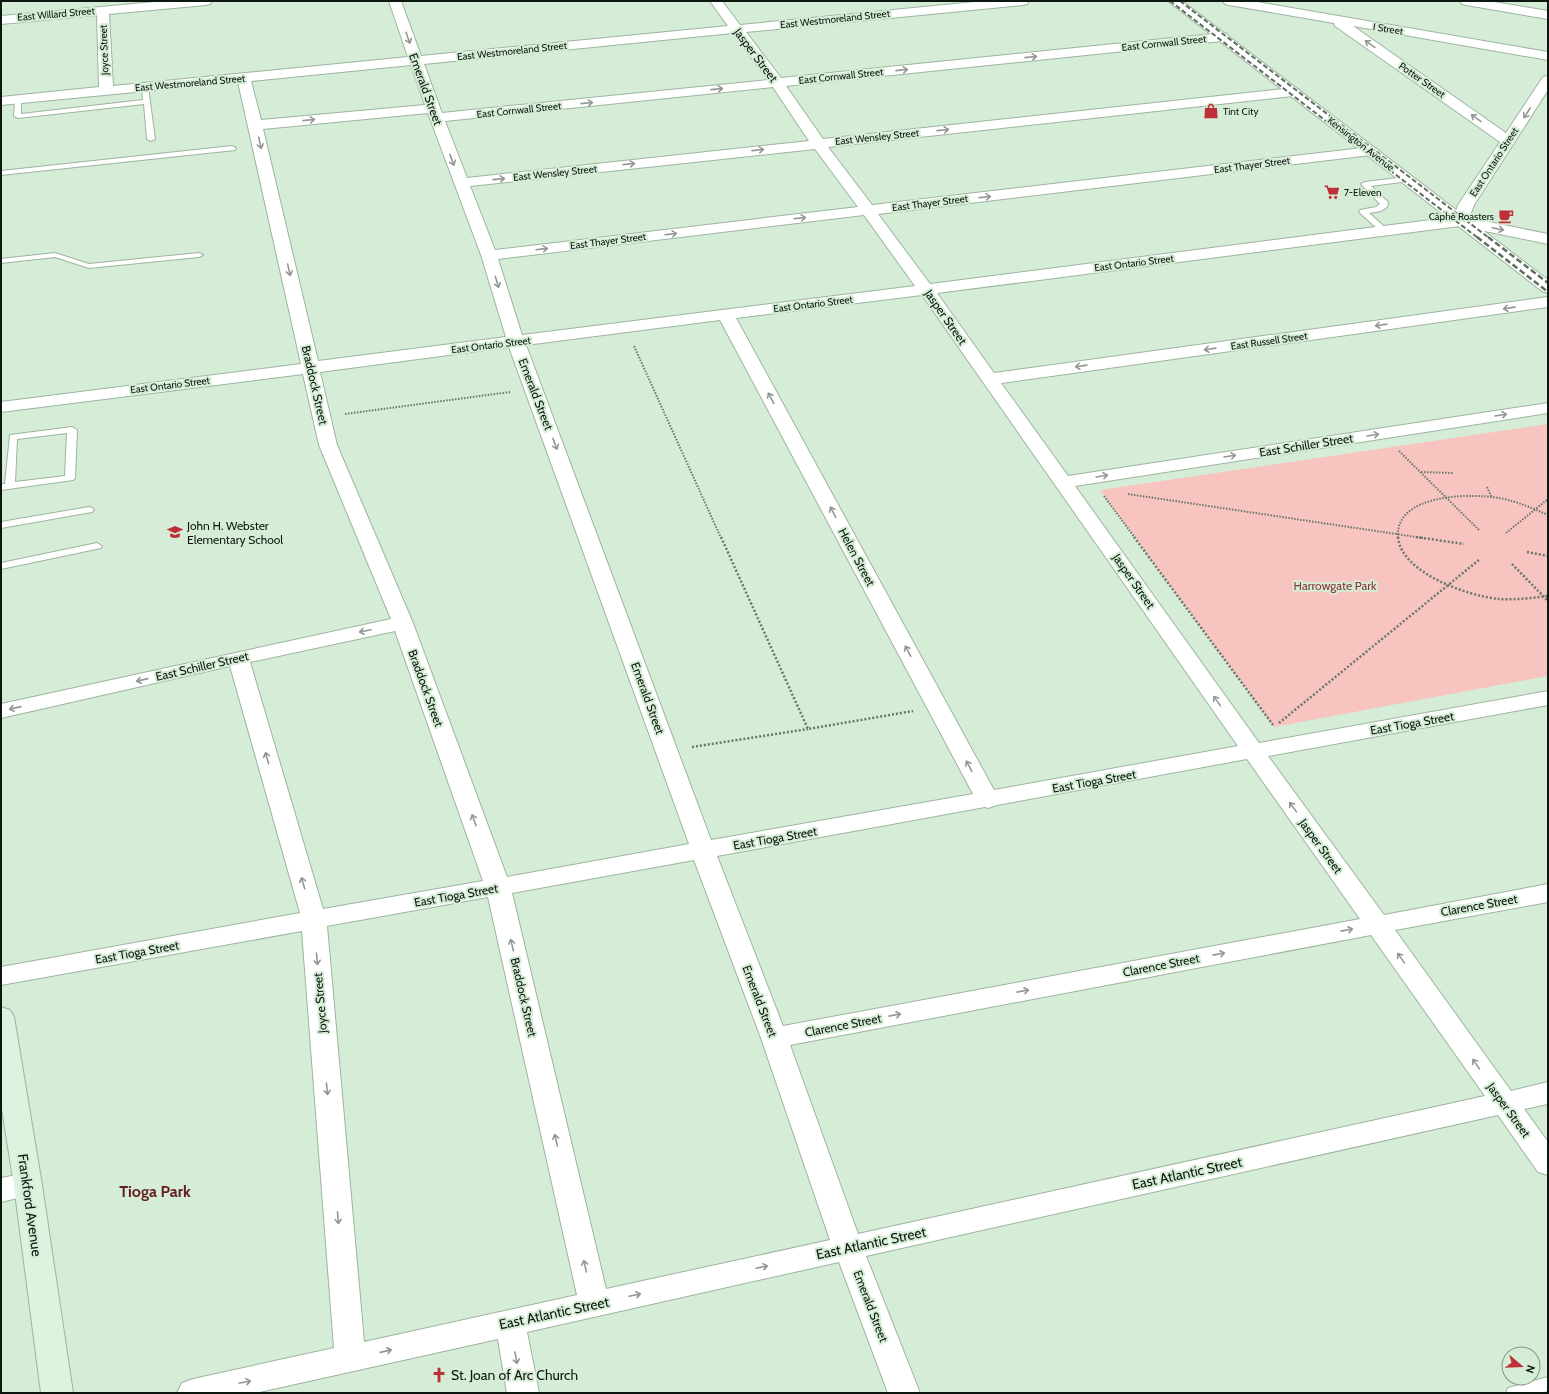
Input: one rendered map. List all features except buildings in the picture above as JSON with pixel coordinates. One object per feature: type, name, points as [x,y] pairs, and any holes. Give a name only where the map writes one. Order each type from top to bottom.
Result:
[{"type":"main road","name":"Frankford Avenue","points":[[1,1017],[14,1187],[57,1393]]},
{"type":"street","name":"East Willard Street","points":[[1,20],[206,1]]},
{"type":"street","name":"Emerald Street","points":[[395,1],[435,113],[489,255],[516,342],[535,389],[703,851],[774,1038],[848,1248],[904,1393]]},
{"type":"street","name":"Jasper Street","points":[[716,1],[777,83],[818,144],[926,289],[1548,1164]]},
{"type":"street","name":"East Westmoreland Street","points":[[1,101],[1023,1]]},
{"type":"street","name":"Kensington Avenue","points":[[1174,1],[1548,288]]},
{"type":"street","name":"I Street","points":[[1229,1],[1548,56]]},
{"type":"street","points":[[1466,1],[1548,14]]},
{"type":"street","name":"Joyce Street","points":[[103,10],[106,91]]},
{"type":"street","name":"Potter Street","points":[[1336,20],[1508,141]]},
{"type":"street","name":"East Cornwall Street","points":[[256,125],[435,113],[777,83],[1222,37]]},
{"type":"street","name":"Braddock Street","points":[[244,78],[323,417],[328,445],[403,623],[498,887],[594,1304]]},
{"type":"street","name":"East Ontario Street","points":[[1,407],[1460,221],[1466,205],[1548,80]]},
{"type":"street","name":"East Wensley Street","points":[[461,183],[1293,92]]},
{"type":"street","name":"East Thayer Street","points":[[489,255],[1371,151]]},
{"type":"street","points":[[1460,221],[1548,239]]},
{"type":"street","name":"East Russell Street","points":[[990,379],[1548,302]]},
{"type":"street","name":"Helen Street","points":[[726,315],[988,800]]},
{"type":"street","name":"East Schiller Street","points":[[1063,482],[1548,408]]},
{"type":"street","name":"East Schiller Street","points":[[1,711],[403,623]]},
{"type":"street","name":"Joyce Street","points":[[238,658],[314,920],[350,1359]]},
{"type":"street","name":"East Tioga Street","points":[[1,976],[988,800],[1548,698]]},
{"type":"street","name":"Clarence Street","points":[[774,1038],[1548,893]]},
{"type":"street","name":"East Atlantic Street","points":[[193,1393],[1548,1093]]},
{"type":"street","points":[[510,1323],[523,1393]]},
{"type":"lane","points":[[145,87],[151,139]]},
{"type":"lane","points":[[18,99],[18,116],[146,102]]},
{"type":"lane","points":[[1,173],[232,148]]},
{"type":"lane","points":[[1384,230],[1363,212],[1378,209],[1384,205],[1384,202],[1365,184],[1406,179]]},
{"type":"lane","points":[[1,261],[55,255],[89,266],[199,255]]},
{"type":"lane","points":[[72,430],[70,478],[5,486],[13,437],[72,430]]},
{"type":"lane","points":[[1,525],[89,510]]},
{"type":"lane","points":[[1,566],[97,546]]},
{"type":"lane","points":[[1514,1393],[1548,1384]]},
{"type":"path","points":[[625,328],[808,729]]},
{"type":"path","points":[[323,417],[535,389]]},
{"type":"path","points":[[1395,446],[1480,531]]},
{"type":"path","points":[[1420,472],[1453,473]]},
{"type":"path","points":[[1487,487],[1492,498]]},
{"type":"path","points":[[1100,490],[1274,727]]},
{"type":"path","points":[[1124,493],[1464,544]]},
{"type":"path","points":[[1548,515],[1527,505],[1492,498],[1468,496],[1445,497],[1420,504],[1404,516],[1397,530],[1399,546],[1410,562],[1430,577],[1449,585],[1491,598],[1525,600],[1548,596]]},
{"type":"path","points":[[1506,533],[1548,499]]},
{"type":"path","points":[[1527,552],[1548,556]]},
{"type":"path","points":[[1274,727],[1480,560]]},
{"type":"path","points":[[1512,564],[1548,601]]},
{"type":"path","points":[[667,751],[938,707]]},
{"type":"path","points":[[1274,727],[1282,726]]},
{"type":"green space","name":"Harrowgate Park","points":[[1548,424],[1548,676],[1274,727],[1100,490]]},
{"type":"railway","points":[[1170,1],[1478,238]]},
{"type":"railway","points":[[1180,1],[1489,238]]},
{"type":"railway","points":[[1477,237],[1548,292]]},
{"type":"railway","points":[[1488,237],[1548,283]]},
{"type":"place","name":"Tint City","points":[[1211,111]]},
{"type":"place","name":"7-Eleven","points":[[1332,192]]},
{"type":"place","name":"Càphê Roasters","points":[[1506,216]]},
{"type":"place","name":"John H. Webster Elementary School","points":[[175,532]]},
{"type":"place","name":"St. Joan of Arc Church","points":[[439,1375]]},
{"type":"district","name":"Tioga Park","points":[[155,1191]]}]
